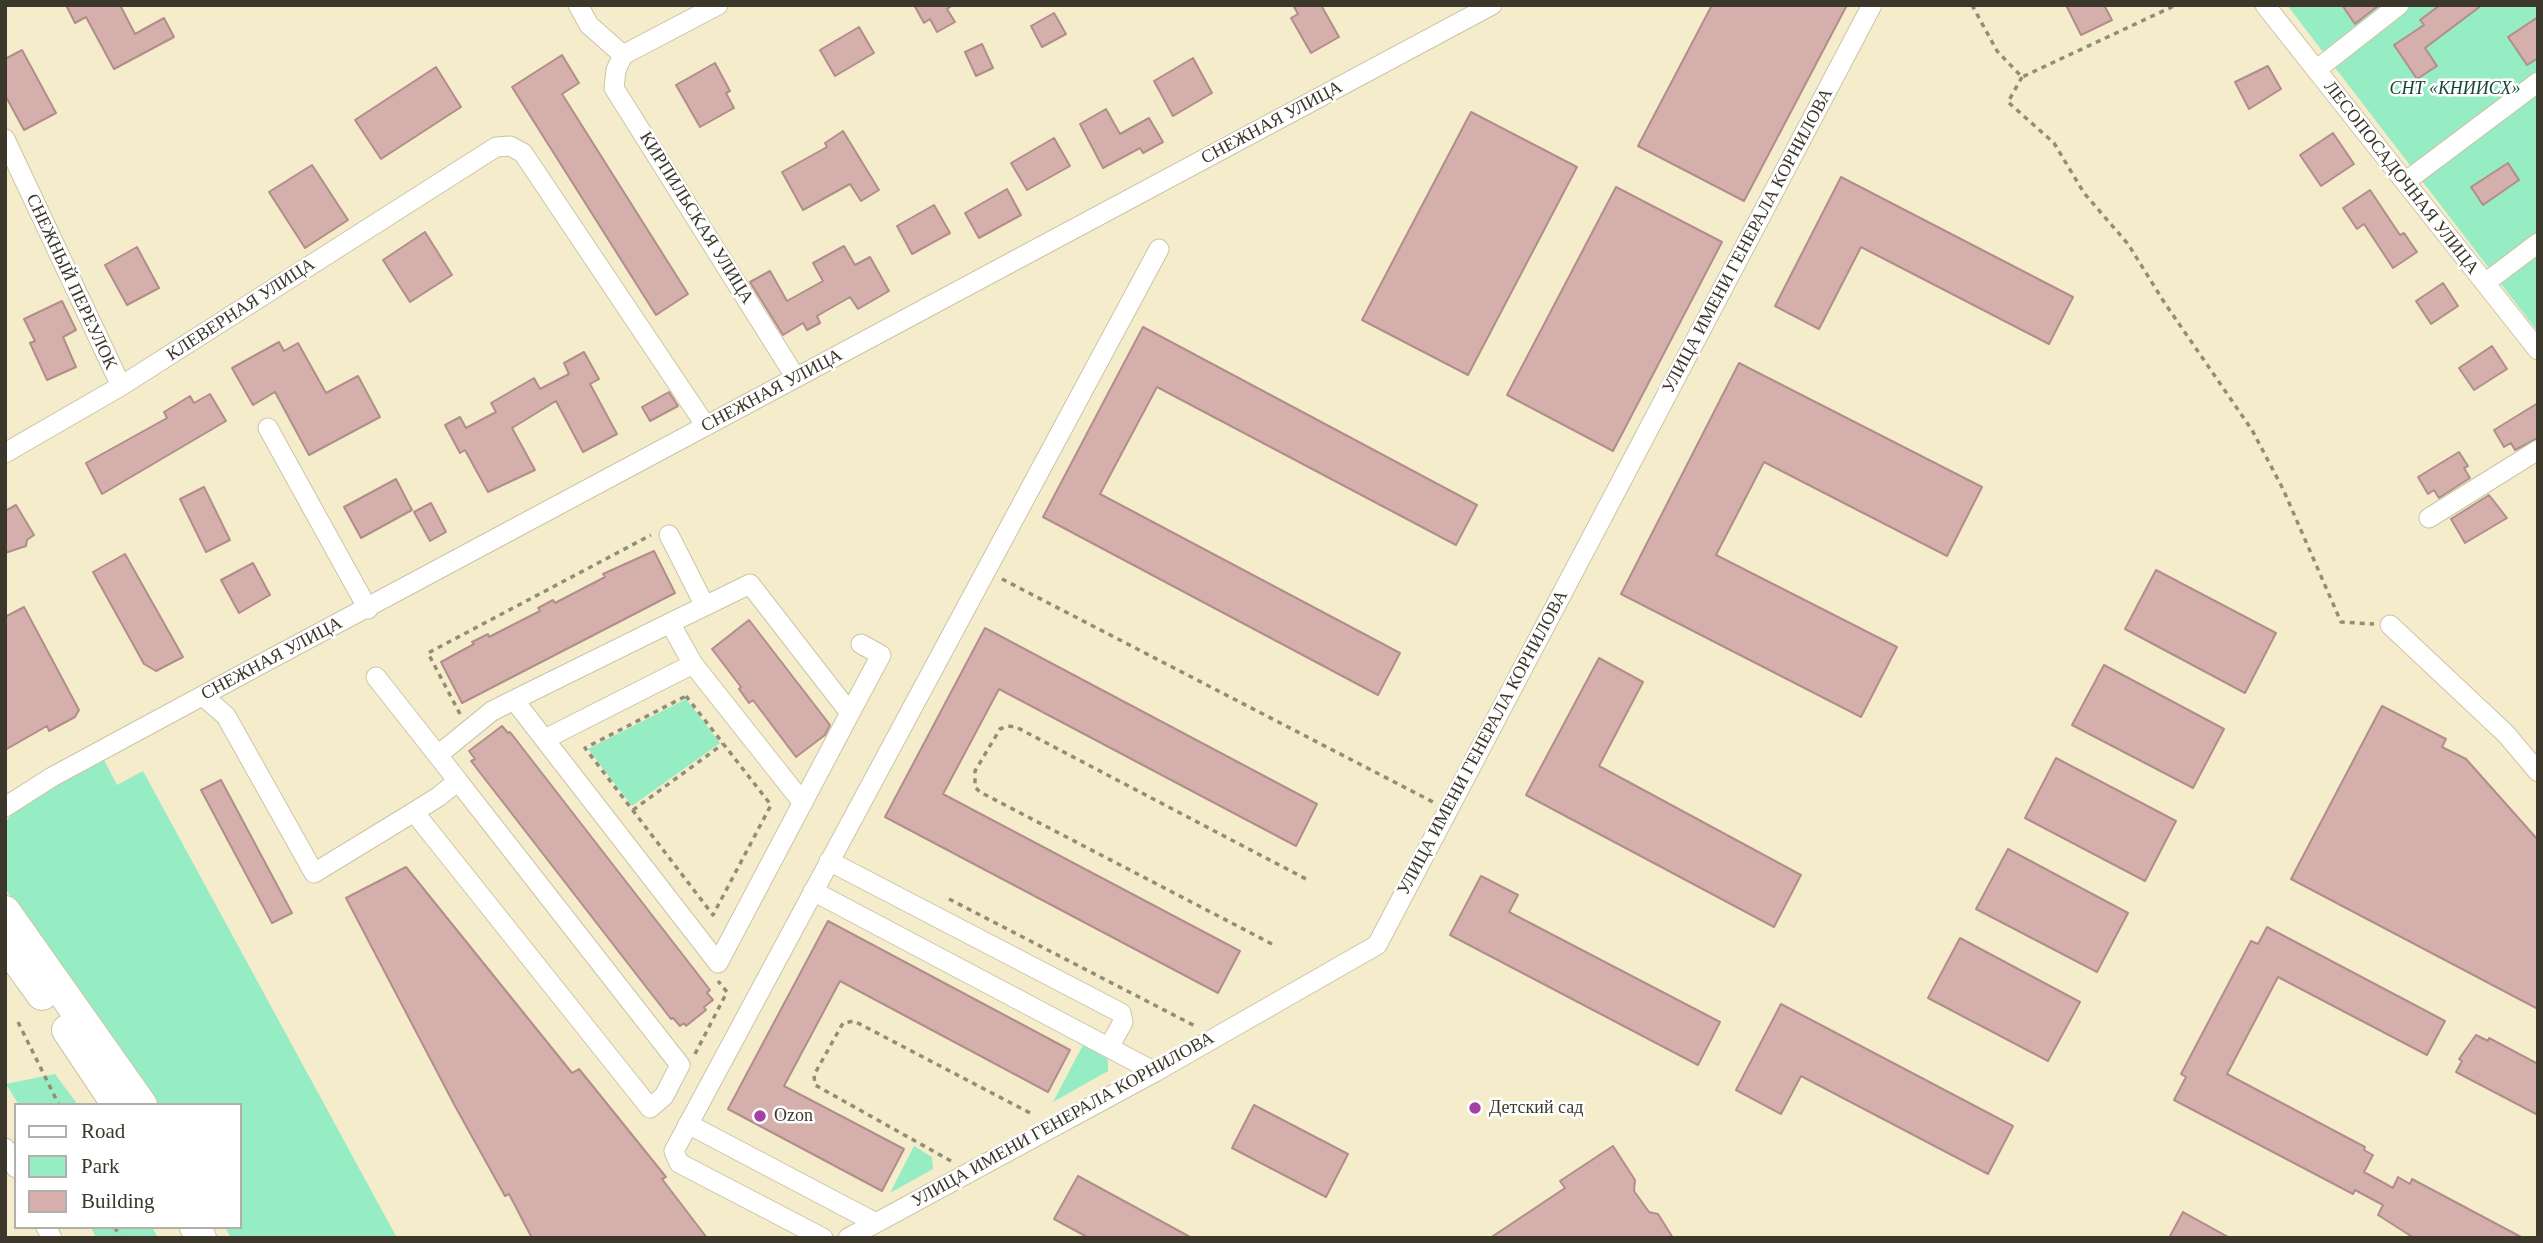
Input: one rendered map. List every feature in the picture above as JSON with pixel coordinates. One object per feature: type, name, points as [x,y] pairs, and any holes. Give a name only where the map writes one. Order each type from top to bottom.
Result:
[{"type":"highway","points":[[5,911],[141,1103]]},
{"type":"highway","points":[[5,944],[116,1103]]},
{"type":"street","points":[[578,5],[589,25],[624,55],[718,5]]},
{"type":"street","name":"СНЕЖНАЯ УЛИЦА","points":[[5,807],[52,777],[1492,5]]},
{"type":"street","name":"УЛИЦА ИМЕНИ ГЕНЕРАЛА КОРНИЛОВА","points":[[848,1238],[1155,1072],[1377,945],[1872,5]]},
{"type":"street","name":"ЛЕСОПОСАДОЧНАЯ УЛИЦА","points":[[2265,5],[2538,351]]},
{"type":"street","points":[[2316,70],[2399,5]]},
{"type":"street","name":"КИРПИЛЬСКАЯ УЛИЦА","points":[[624,55],[616,70],[614,88],[796,378]]},
{"type":"street","points":[[2405,182],[2538,82]]},
{"type":"street","name":"СНЕЖНЫЙ ПЕРЕУЛОК","points":[[5,139],[121,386]]},
{"type":"street","name":"КЛЕВЕРНАЯ УЛИЦА","points":[[5,453],[121,386],[496,147],[510,146],[523,153],[706,426]]},
{"type":"street","points":[[2484,283],[2538,243]]},
{"type":"street","points":[[823,1238],[679,1163],[674,1151],[984,570],[1159,249]]},
{"type":"street","points":[[268,428],[368,609]]},
{"type":"street","points":[[2430,518],[2538,450]]},
{"type":"street","points":[[663,533],[705,606]]},
{"type":"street","points":[[438,755],[492,711],[750,584],[850,713]]},
{"type":"street","points":[[670,623],[693,664],[803,803]]},
{"type":"street","points":[[2390,625],[2506,734],[2538,772]]},
{"type":"street","points":[[514,700],[718,963],[881,655],[861,644]]},
{"type":"street","points":[[545,739],[693,664]]},
{"type":"street","points":[[376,677],[680,1065],[664,1096],[650,1108],[414,812]]},
{"type":"street","points":[[203,696],[226,716],[313,873],[414,812],[458,781]]},
{"type":"street","points":[[829,861],[1121,1013],[1123,1021],[1109,1047]]},
{"type":"street","points":[[813,891],[1155,1072]]},
{"type":"street","points":[[688,1124],[876,1223]]},
{"type":"street","points":[[5,1148],[14,1164]]},
{"type":"path","points":[[1972,5],[1997,51],[2022,77]]},
{"type":"path","points":[[2176,5],[2022,77],[2008,102],[2054,143],[2084,193],[2128,244],[2164,302],[2252,430],[2283,489],[2342,622],[2390,625]]},
{"type":"path","points":[[464,722],[428,653],[663,533]]},
{"type":"path","points":[[984,570],[1448,810]]},
{"type":"path","points":[[686,696],[771,805],[713,915],[633,810],[585,748],[686,696]]},
{"type":"path","points":[[1272,944],[980,792],[974,780],[975,771],[1000,729],[1016,727],[1306,879]]},
{"type":"path","points":[[611,826],[744,728]]},
{"type":"path","points":[[942,896],[1196,1027]]},
{"type":"path","points":[[680,1065],[685,1055],[691,1061],[727,992],[710,971]]},
{"type":"path","points":[[953,1162],[816,1085],[814,1074],[843,1023],[854,1021],[1036,1116]]},
{"type":"path","points":[[19,1022],[58,1103]]},
{"type":"green space","name":"СНТ «КНИИСХ»","points":[[2287,5],[2538,5],[2538,332]]},
{"type":"green space","points":[[686,699],[720,743],[632,806],[588,749]]},
{"type":"green space","points":[[104,760],[117,785],[143,771],[397,1238],[231,1238],[226,1229],[242,1229],[242,1103],[151,1103],[5,888],[5,823],[26,801]]},
{"type":"green space","points":[[1084,1043],[1103,1054],[1108,1060],[1108,1071],[1053,1102]]},
{"type":"green space","points":[[55,1074],[77,1103],[18,1103],[6,1084]]},
{"type":"green space","points":[[914,1146],[932,1157],[933,1169],[890,1193]]},
{"type":"green space","points":[[92,1229],[153,1229],[158,1238],[96,1238]]},
{"type":"building","points":[[66,5],[120,5],[135,34],[164,18],[174,37],[114,69],[86,17],[75,23]]},
{"type":"building","points":[[914,5],[953,5],[947,9],[955,22],[937,32],[930,19],[924,23]]},
{"type":"building","points":[[1293,5],[1321,5],[1339,37],[1311,53],[1291,18],[1298,14]]},
{"type":"building","points":[[1712,5],[1847,5],[1744,201],[1638,146]]},
{"type":"building","points":[[2066,5],[2104,5],[2112,20],[2081,35]]},
{"type":"building","points":[[2342,5],[2379,5],[2355,24]]},
{"type":"building","points":[[2440,5],[2482,5],[2425,48],[2437,66],[2417,79],[2394,45],[2424,25],[2420,20]]},
{"type":"building","points":[[1054,13],[1066,34],[1042,47],[1031,26]]},
{"type":"building","points":[[2538,17],[2538,58],[2527,65],[2508,37]]},
{"type":"building","points":[[859,27],[874,53],[835,76],[820,50]]},
{"type":"building","points":[[982,44],[993,68],[976,76],[965,52]]},
{"type":"building","points":[[22,50],[56,113],[24,130],[5,95],[5,59]]},
{"type":"building","points":[[562,55],[579,83],[562,94],[688,294],[656,315],[512,87]]},
{"type":"building","points":[[1193,58],[1212,93],[1173,116],[1154,81]]},
{"type":"building","points":[[715,63],[730,91],[726,93],[734,108],[700,127],[676,85]]},
{"type":"building","points":[[2268,66],[2281,89],[2249,109],[2235,82]]},
{"type":"building","points":[[436,67],[461,107],[381,159],[355,120]]},
{"type":"building","points":[[1106,109],[1120,134],[1149,118],[1163,142],[1143,153],[1140,148],[1103,168],[1080,124]]},
{"type":"building","points":[[1471,112],[1577,167],[1468,375],[1362,320]]},
{"type":"building","points":[[843,131],[879,190],[861,201],[850,184],[803,210],[782,172],[827,147],[825,143]]},
{"type":"building","points":[[2333,133],[2354,164],[2321,186],[2300,155]]},
{"type":"building","points":[[1054,138],[1070,166],[1027,190],[1011,163]]},
{"type":"building","points":[[2508,163],[2519,180],[2483,205],[2471,187]]},
{"type":"building","points":[[312,165],[348,220],[305,248],[269,192]]},
{"type":"building","points":[[1841,177],[2073,297],[2049,344],[1861,247],[1819,329],[1775,306]]},
{"type":"building","points":[[1616,187],[1722,242],[1613,451],[1507,395]]},
{"type":"building","points":[[1007,189],[1021,215],[979,238],[965,213]]},
{"type":"building","points":[[2370,190],[2400,235],[2404,233],[2417,252],[2393,268],[2364,224],[2357,229],[2343,208]]},
{"type":"building","points":[[934,205],[950,233],[912,254],[897,226]]},
{"type":"building","points":[[425,232],[452,275],[410,302],[383,260]]},
{"type":"building","points":[[844,246],[855,265],[870,257],[889,291],[858,309],[850,297],[817,316],[820,323],[807,330],[803,323],[783,335],[750,282],[770,271],[787,301],[823,281],[813,263]]},
{"type":"building","points":[[137,247],[159,288],[127,305],[105,265]]},
{"type":"building","points":[[2443,283],[2458,306],[2431,324],[2416,301]]},
{"type":"building","points":[[62,301],[76,330],[63,337],[76,367],[47,380],[30,343],[35,341],[24,319]]},
{"type":"building","points":[[1143,327],[1477,505],[1456,545],[1157,387],[1100,494],[1400,653],[1378,695],[1043,517]]},
{"type":"building","points":[[279,342],[284,351],[298,343],[326,393],[358,376],[380,417],[309,455],[275,392],[253,405],[232,368]]},
{"type":"building","points":[[2492,346],[2507,369],[2474,390],[2459,368]]},
{"type":"building","points":[[584,352],[599,379],[590,384],[617,434],[583,452],[556,401],[512,428],[535,470],[488,492],[465,450],[460,453],[445,425],[460,417],[466,428],[496,412],[491,403],[534,378],[540,389],[569,374],[564,363]]},
{"type":"building","points":[[1739,363],[1982,487],[1947,556],[1764,462],[1716,555],[1897,647],[1861,717],[1621,594]]},
{"type":"building","points":[[669,392],[678,406],[650,421],[642,407]]},
{"type":"building","points":[[210,394],[226,421],[102,494],[86,463],[167,418],[164,412],[190,396],[194,403]]},
{"type":"building","points":[[2538,403],[2538,438],[2515,450],[2511,443],[2504,447],[2494,430]]},
{"type":"building","points":[[2459,452],[2468,466],[2464,468],[2470,478],[2439,498],[2434,490],[2428,494],[2418,477]]},
{"type":"building","points":[[396,479],[412,510],[361,538],[344,507]]},
{"type":"building","points":[[204,487],[230,540],[206,552],[180,499]]},
{"type":"building","points":[[2489,495],[2507,518],[2465,543],[2451,519]]},
{"type":"building","points":[[431,503],[446,532],[430,541],[414,512]]},
{"type":"building","points":[[16,505],[34,535],[27,540],[26,546],[5,553],[5,511]]},
{"type":"building","points":[[654,551],[675,593],[462,703],[441,662],[474,644],[472,642],[488,634],[489,637],[540,611],[538,608],[553,600],[555,603],[605,577],[603,574]]},
{"type":"building","points":[[125,554],[183,657],[156,671],[144,664],[93,572]]},
{"type":"building","points":[[253,563],[270,595],[239,613],[221,580]]},
{"type":"building","points":[[2156,570],[2276,633],[2245,693],[2125,629]]},
{"type":"building","points":[[24,607],[79,710],[75,717],[49,731],[47,726],[5,750],[5,617]]},
{"type":"building","points":[[749,620],[830,725],[825,735],[796,757],[753,700],[749,703],[739,689],[741,687],[712,649]]},
{"type":"building","points":[[985,628],[1317,804],[1296,846],[999,689],[943,794],[1240,951],[1218,993],[885,817]]},
{"type":"building","points":[[1599,658],[1643,682],[1599,766],[1801,875],[1774,927],[1526,795]]},
{"type":"building","points":[[2104,665],[2224,729],[2193,788],[2072,725]]},
{"type":"building","points":[[2382,706],[2446,739],[2442,747],[2466,759],[2538,840],[2538,1009],[2291,879]]},
{"type":"building","points":[[502,726],[510,732],[710,990],[707,993],[713,1000],[704,1007],[706,1010],[686,1026],[684,1023],[680,1026],[671,1019],[471,761],[475,759],[469,751]]},
{"type":"building","points":[[2056,758],[2176,821],[2145,881],[2025,818]]},
{"type":"building","points":[[221,780],[292,913],[272,923],[201,790]]},
{"type":"building","points":[[2008,849],[2128,913],[2097,972],[1976,909]]},
{"type":"building","points":[[406,867],[572,1073],[579,1069],[666,1177],[662,1179],[707,1238],[532,1238],[509,1194],[505,1196],[455,1106],[346,898]]},
{"type":"building","points":[[1481,876],[1518,895],[1509,912],[1720,1022],[1698,1065],[1450,935]]},
{"type":"building","points":[[828,921],[1070,1050],[1048,1092],[840,981],[784,1086],[904,1149],[882,1191],[728,1109]]},
{"type":"building","points":[[2267,927],[2445,1021],[2427,1055],[2278,977],[2227,1074],[2365,1147],[2364,1150],[2373,1155],[2364,1172],[2393,1188],[2398,1177],[2410,1184],[2412,1179],[2523,1238],[2414,1238],[2378,1215],[2383,1205],[2355,1190],[2353,1194],[2174,1100],[2186,1077],[2181,1074],[2251,941],[2258,944]]},
{"type":"building","points":[[1960,938],[2080,1002],[2048,1061],[1928,998]]},
{"type":"building","points":[[1781,1004],[2013,1126],[1988,1174],[1801,1076],[1781,1114],[1736,1090]]},
{"type":"building","points":[[2476,1035],[2488,1041],[2489,1038],[2538,1064],[2538,1115],[2456,1072],[2462,1061],[2459,1059]]},
{"type":"building","points":[[1254,1105],[1348,1154],[1326,1197],[1232,1148]]},
{"type":"building","points":[[1613,1146],[1635,1180],[1634,1191],[1649,1212],[1658,1214],[1673,1238],[1490,1238],[1565,1188],[1560,1181]]},
{"type":"building","points":[[1078,1176],[1192,1238],[1089,1238],[1054,1219]]},
{"type":"building","points":[[2183,1212],[2230,1238],[2169,1238]]},
{"type":"place","name":"Детский сад","points":[[1475,1108]]},
{"type":"place","name":"Ozon","points":[[760,1116]]}]
